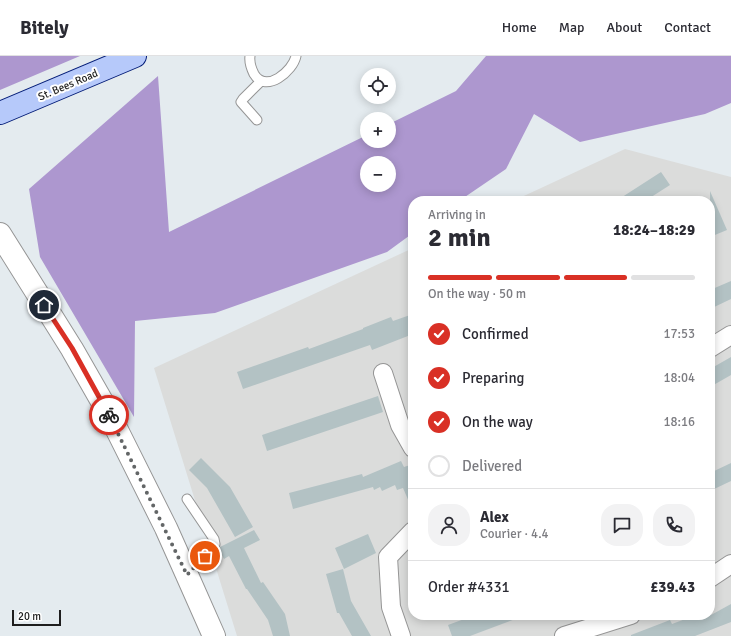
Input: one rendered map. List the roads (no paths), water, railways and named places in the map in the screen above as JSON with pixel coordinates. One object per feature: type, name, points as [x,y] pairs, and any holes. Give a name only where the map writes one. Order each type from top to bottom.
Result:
[{"type":"main road","name":"St. Bees Road","points":[[0,113],[135,56]]},
{"type":"street","points":[[0,234],[72,348],[108,412],[187,575],[214,636]]},
{"type":"street","points":[[715,345],[731,335]]},
{"type":"street","points":[[383,373],[400,425],[408,439]]},
{"type":"street","points":[[401,636],[390,607],[388,557],[408,536]]},
{"type":"street","points":[[715,575],[731,564]]},
{"type":"street","points":[[564,636],[615,620]]},
{"type":"lane","points":[[250,56],[249,61],[251,68],[261,82]]},
{"type":"lane","points":[[257,120],[241,102],[261,82],[277,80],[294,62],[296,56]]},
{"type":"lane","points":[[187,499],[214,539],[215,544],[214,547],[187,575]]}]
